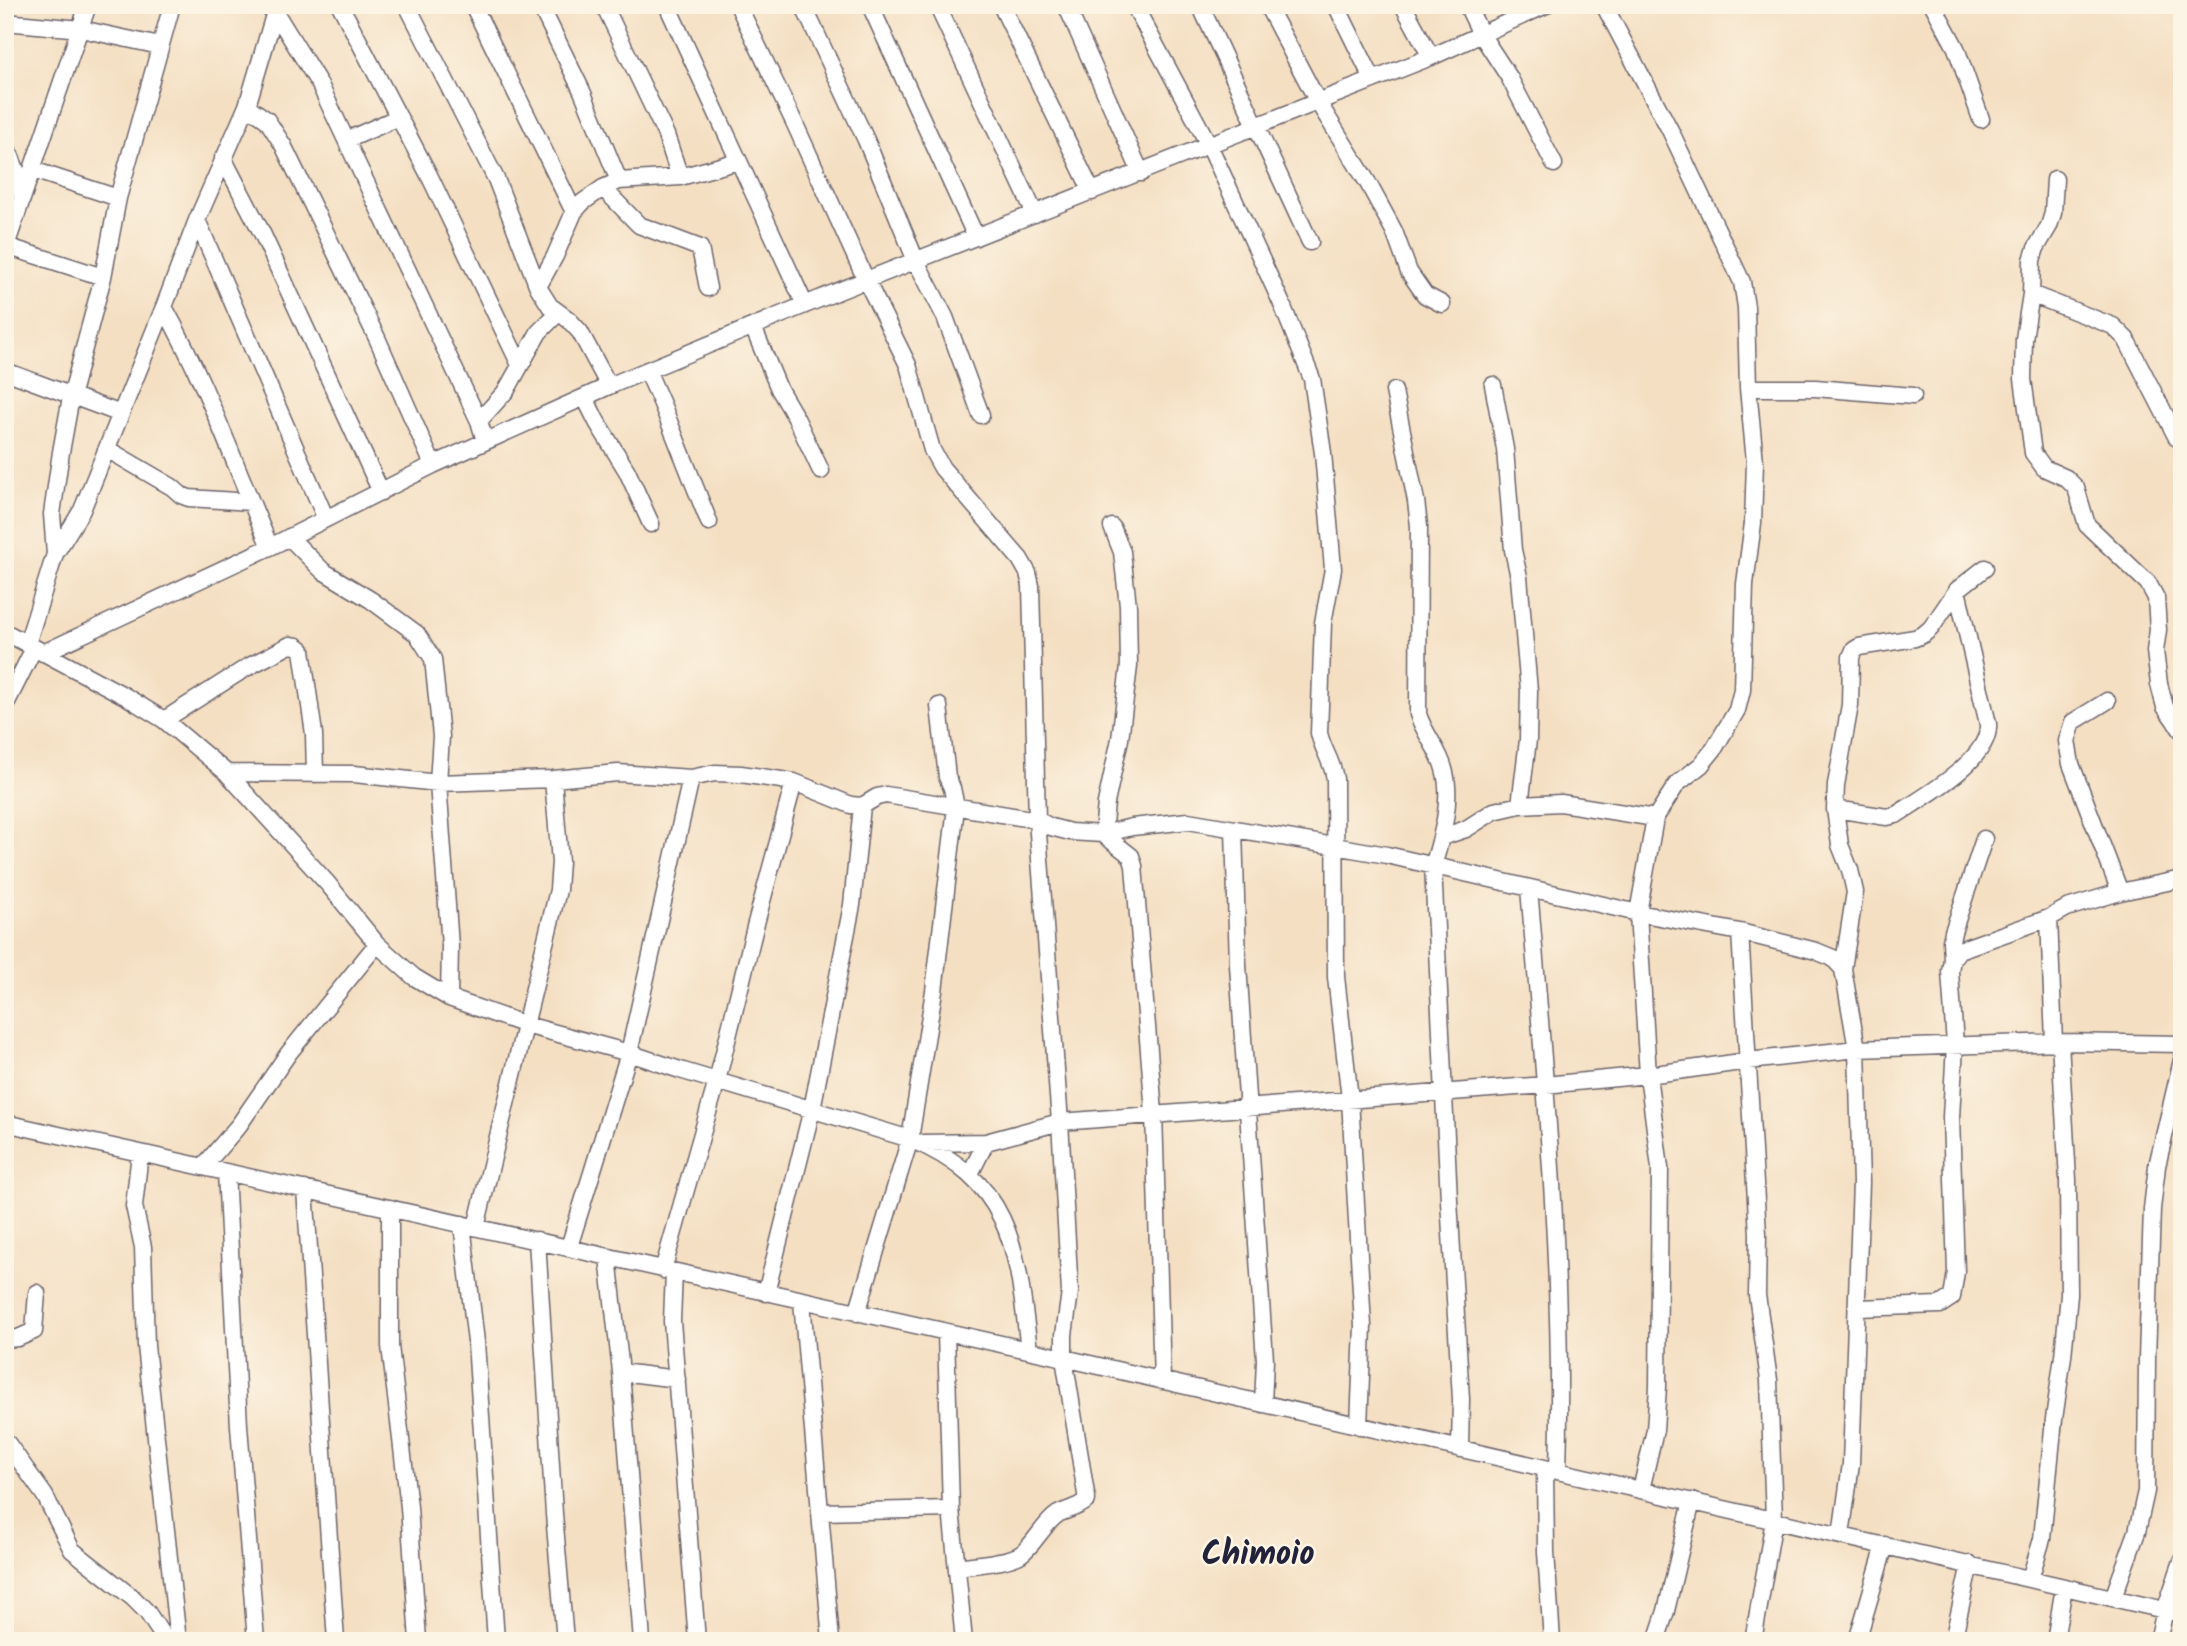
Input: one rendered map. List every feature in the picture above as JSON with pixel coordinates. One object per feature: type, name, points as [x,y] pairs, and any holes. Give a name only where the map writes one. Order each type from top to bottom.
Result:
[{"type":"street","points":[[88,5],[7,239],[103,276]]},
{"type":"street","points":[[5,706],[35,648],[55,554],[52,514],[71,397],[103,276],[118,198],[172,5]]},
{"type":"street","points":[[340,5],[399,117],[520,365]]},
{"type":"street","points":[[407,5],[496,179],[538,287],[550,306],[580,332],[609,386]]},
{"type":"street","points":[[473,5],[574,212]]},
{"type":"street","points":[[540,5],[582,91],[620,181]]},
{"type":"street","points":[[604,5],[666,135],[680,177]]},
{"type":"street","points":[[667,5],[805,305]]},
{"type":"street","points":[[738,5],[908,365],[932,450],[943,468],[1020,559],[1028,573],[1032,602],[1037,820],[1070,1292],[1064,1358],[1087,1500],[1053,1518],[1022,1553],[1012,1558],[957,1567]]},
{"type":"street","points":[[803,5],[866,140],[916,261],[945,317],[981,415]]},
{"type":"street","points":[[870,5],[976,237]]},
{"type":"street","points":[[937,5],[1035,214]]},
{"type":"street","points":[[1001,5],[1092,192]]},
{"type":"street","points":[[1066,5],[1141,173]]},
{"type":"street","points":[[1134,5],[1209,145],[1282,302],[1312,379],[1333,569],[1323,623],[1319,733],[1322,748],[1333,766],[1335,779],[1336,977],[1350,1099],[1363,1326],[1359,1426]]},
{"type":"street","points":[[1200,5],[1310,242]]},
{"type":"street","points":[[1267,5],[1318,102],[1394,231],[1409,272],[1425,295],[1442,304]]},
{"type":"street","points":[[1336,5],[1373,80]]},
{"type":"street","points":[[1403,5],[1431,57]]},
{"type":"street","points":[[1467,5],[1481,34],[1509,77],[1554,164]]},
{"type":"street","points":[[1604,5],[1670,130],[1742,282],[1746,307],[1748,388],[1755,462],[1753,523],[1745,584],[1742,690],[1737,710],[1714,749],[1701,765],[1677,785],[1655,818],[1638,913],[1648,1075],[1660,1168],[1658,1387],[1655,1430],[1641,1490]]},
{"type":"street","points":[[1933,5],[1956,47],[1981,119]]},
{"type":"street","points":[[35,648],[270,547],[433,465],[609,386],[866,280],[1431,57],[1539,7]]},
{"type":"street","points":[[55,554],[82,510],[197,220],[247,106],[276,8]]},
{"type":"street","points":[[276,8],[320,85],[347,140],[479,421],[485,441]]},
{"type":"street","points":[[5,22],[81,29],[160,46]]},
{"type":"street","points":[[247,106],[267,120],[283,145],[377,338],[433,465]]},
{"type":"street","points":[[347,140],[399,117]]},
{"type":"street","points":[[5,145],[12,156],[20,182],[22,202]]},
{"type":"street","points":[[223,159],[262,233],[381,492]]},
{"type":"street","points":[[538,287],[574,212],[603,188],[620,181],[680,177],[739,161]]},
{"type":"street","points":[[33,170],[118,198]]},
{"type":"street","points":[[2055,179],[2053,213],[2032,260],[2031,294],[2024,338],[2023,379],[2033,453],[2044,468],[2066,478],[2076,488],[2087,525],[2148,583],[2156,598],[2158,630],[2155,650],[2159,684],[2165,707],[2182,731]]},
{"type":"street","points":[[603,188],[639,225],[700,248],[708,288]]},
{"type":"street","points":[[197,220],[326,519]]},
{"type":"street","points":[[2031,294],[2113,326],[2126,339],[2177,438],[2182,440]]},
{"type":"street","points":[[164,307],[209,396],[270,547]]},
{"type":"street","points":[[479,421],[506,391],[540,332],[558,313]]},
{"type":"street","points":[[753,327],[779,390],[796,418],[821,471]]},
{"type":"street","points":[[647,370],[709,522]]},
{"type":"street","points":[[5,371],[121,414]]},
{"type":"street","points":[[1493,385],[1505,449],[1529,691],[1528,740],[1520,805]]},
{"type":"street","points":[[1748,388],[1815,388],[1913,396]]},
{"type":"street","points":[[1394,391],[1419,526],[1418,714],[1444,769],[1447,796],[1442,837],[1433,866],[1461,1399],[1460,1449]]},
{"type":"street","points":[[585,398],[627,471],[651,524]]},
{"type":"street","points":[[107,449],[189,498],[251,502]]},
{"type":"street","points":[[1103,834],[1120,739],[1129,666],[1128,606],[1122,552],[1112,527]]},
{"type":"street","points":[[289,537],[323,571],[371,600],[417,634],[433,659],[441,736],[438,783],[450,946],[449,998]]},
{"type":"street","points":[[1840,1535],[1851,1464],[1861,1183],[1857,1049],[1843,969],[1855,892],[1840,845],[1835,809],[1836,785],[1850,705],[1851,657],[1854,650],[1924,634],[1957,590],[1985,568]]},
{"type":"street","points":[[1835,809],[1887,817],[1896,815],[1961,771],[1987,740],[1988,724],[1957,590]]},
{"type":"street","points":[[5,632],[125,696],[164,720],[227,773],[328,884],[377,944],[414,977],[449,998],[526,1025],[629,1053],[915,1141],[943,1155],[970,1174],[989,1194],[1005,1225],[1017,1259],[1029,1350]]},
{"type":"street","points":[[164,720],[246,668],[290,645],[297,646],[302,650],[314,734],[315,774]]},
{"type":"street","points":[[2107,701],[2073,722],[2067,741],[2071,764],[2120,892]]},
{"type":"street","points":[[857,1313],[915,1141],[956,807],[947,777],[939,706]]},
{"type":"street","points":[[227,773],[354,774],[438,783],[618,774],[691,778],[741,774],[794,782],[851,805],[862,806],[886,795],[1037,820],[1070,832],[1103,834],[1132,827],[1188,821],[1335,846],[1638,913],[1740,932],[1815,951],[1833,958],[1843,969]]},
{"type":"street","points":[[569,1248],[629,1053],[691,778]]},
{"type":"street","points":[[496,1641],[469,1225],[526,1025],[558,890],[560,862],[553,779]]},
{"type":"street","points":[[697,1641],[669,1271],[794,782]]},
{"type":"street","points":[[1442,837],[1466,830],[1494,811],[1520,805],[1561,803],[1655,818]]},
{"type":"street","points":[[766,1293],[812,1109],[852,905],[862,806]]},
{"type":"street","points":[[1234,829],[1238,965],[1265,1360],[1263,1404]]},
{"type":"street","points":[[1103,834],[1131,856],[1134,866],[1154,1113],[1162,1381]]},
{"type":"street","points":[[1858,1308],[1940,1306],[1952,1297],[1956,1272],[1951,1117],[1955,1045],[1950,971],[1951,941],[1984,839]]},
{"type":"street","points":[[1952,959],[1959,950],[2049,918],[2067,908],[2120,892],[2182,879]]},
{"type":"street","points":[[1529,888],[1545,1085],[1558,1308],[1546,1552],[1552,1641]]},
{"type":"street","points":[[2030,1579],[2042,1539],[2069,1295],[2068,1180],[2049,918]]},
{"type":"street","points":[[1740,932],[1758,1234],[1757,1295],[1769,1380],[1774,1520],[1753,1641]]},
{"type":"street","points":[[203,1167],[239,1125],[288,1054],[377,944]]},
{"type":"street","points":[[915,1141],[986,1142],[1060,1122],[1545,1085],[1857,1049],[2057,1042],[2182,1044]]},
{"type":"street","points":[[2113,1598],[2137,1532],[2146,1492],[2152,1209],[2157,1166],[2182,1060]]},
{"type":"street","points":[[5,1123],[1029,1350],[2182,1614]]},
{"type":"street","points":[[970,1174],[986,1142]]},
{"type":"street","points":[[140,1153],[134,1206],[143,1247],[146,1346],[178,1641]]},
{"type":"street","points":[[226,1172],[239,1426],[256,1641]]},
{"type":"street","points":[[305,1189],[336,1641]]},
{"type":"street","points":[[390,1208],[390,1346],[409,1507],[418,1641]]},
{"type":"street","points":[[537,1240],[554,1514],[565,1641]]},
{"type":"street","points":[[608,1257],[621,1372],[642,1641]]},
{"type":"street","points":[[5,1339],[18,1338],[34,1331],[37,1293]]},
{"type":"street","points":[[802,1301],[831,1641]]},
{"type":"street","points":[[946,1332],[951,1508],[964,1641]]},
{"type":"street","points":[[621,1372],[677,1379]]},
{"type":"street","points":[[5,1440],[45,1496],[72,1550],[133,1598],[147,1612],[166,1641]]},
{"type":"street","points":[[1656,1641],[1666,1611],[1692,1501]]},
{"type":"street","points":[[820,1512],[951,1508]]},
{"type":"street","points":[[1857,1641],[1885,1545]]},
{"type":"street","points":[[2158,1641],[2165,1610],[2182,1561]]},
{"type":"street","points":[[1953,1641],[1970,1564]]},
{"type":"street","points":[[2055,1641],[2064,1587]]},
{"type":"district","name":"Chimoio","points":[[1258,1555]]}]
